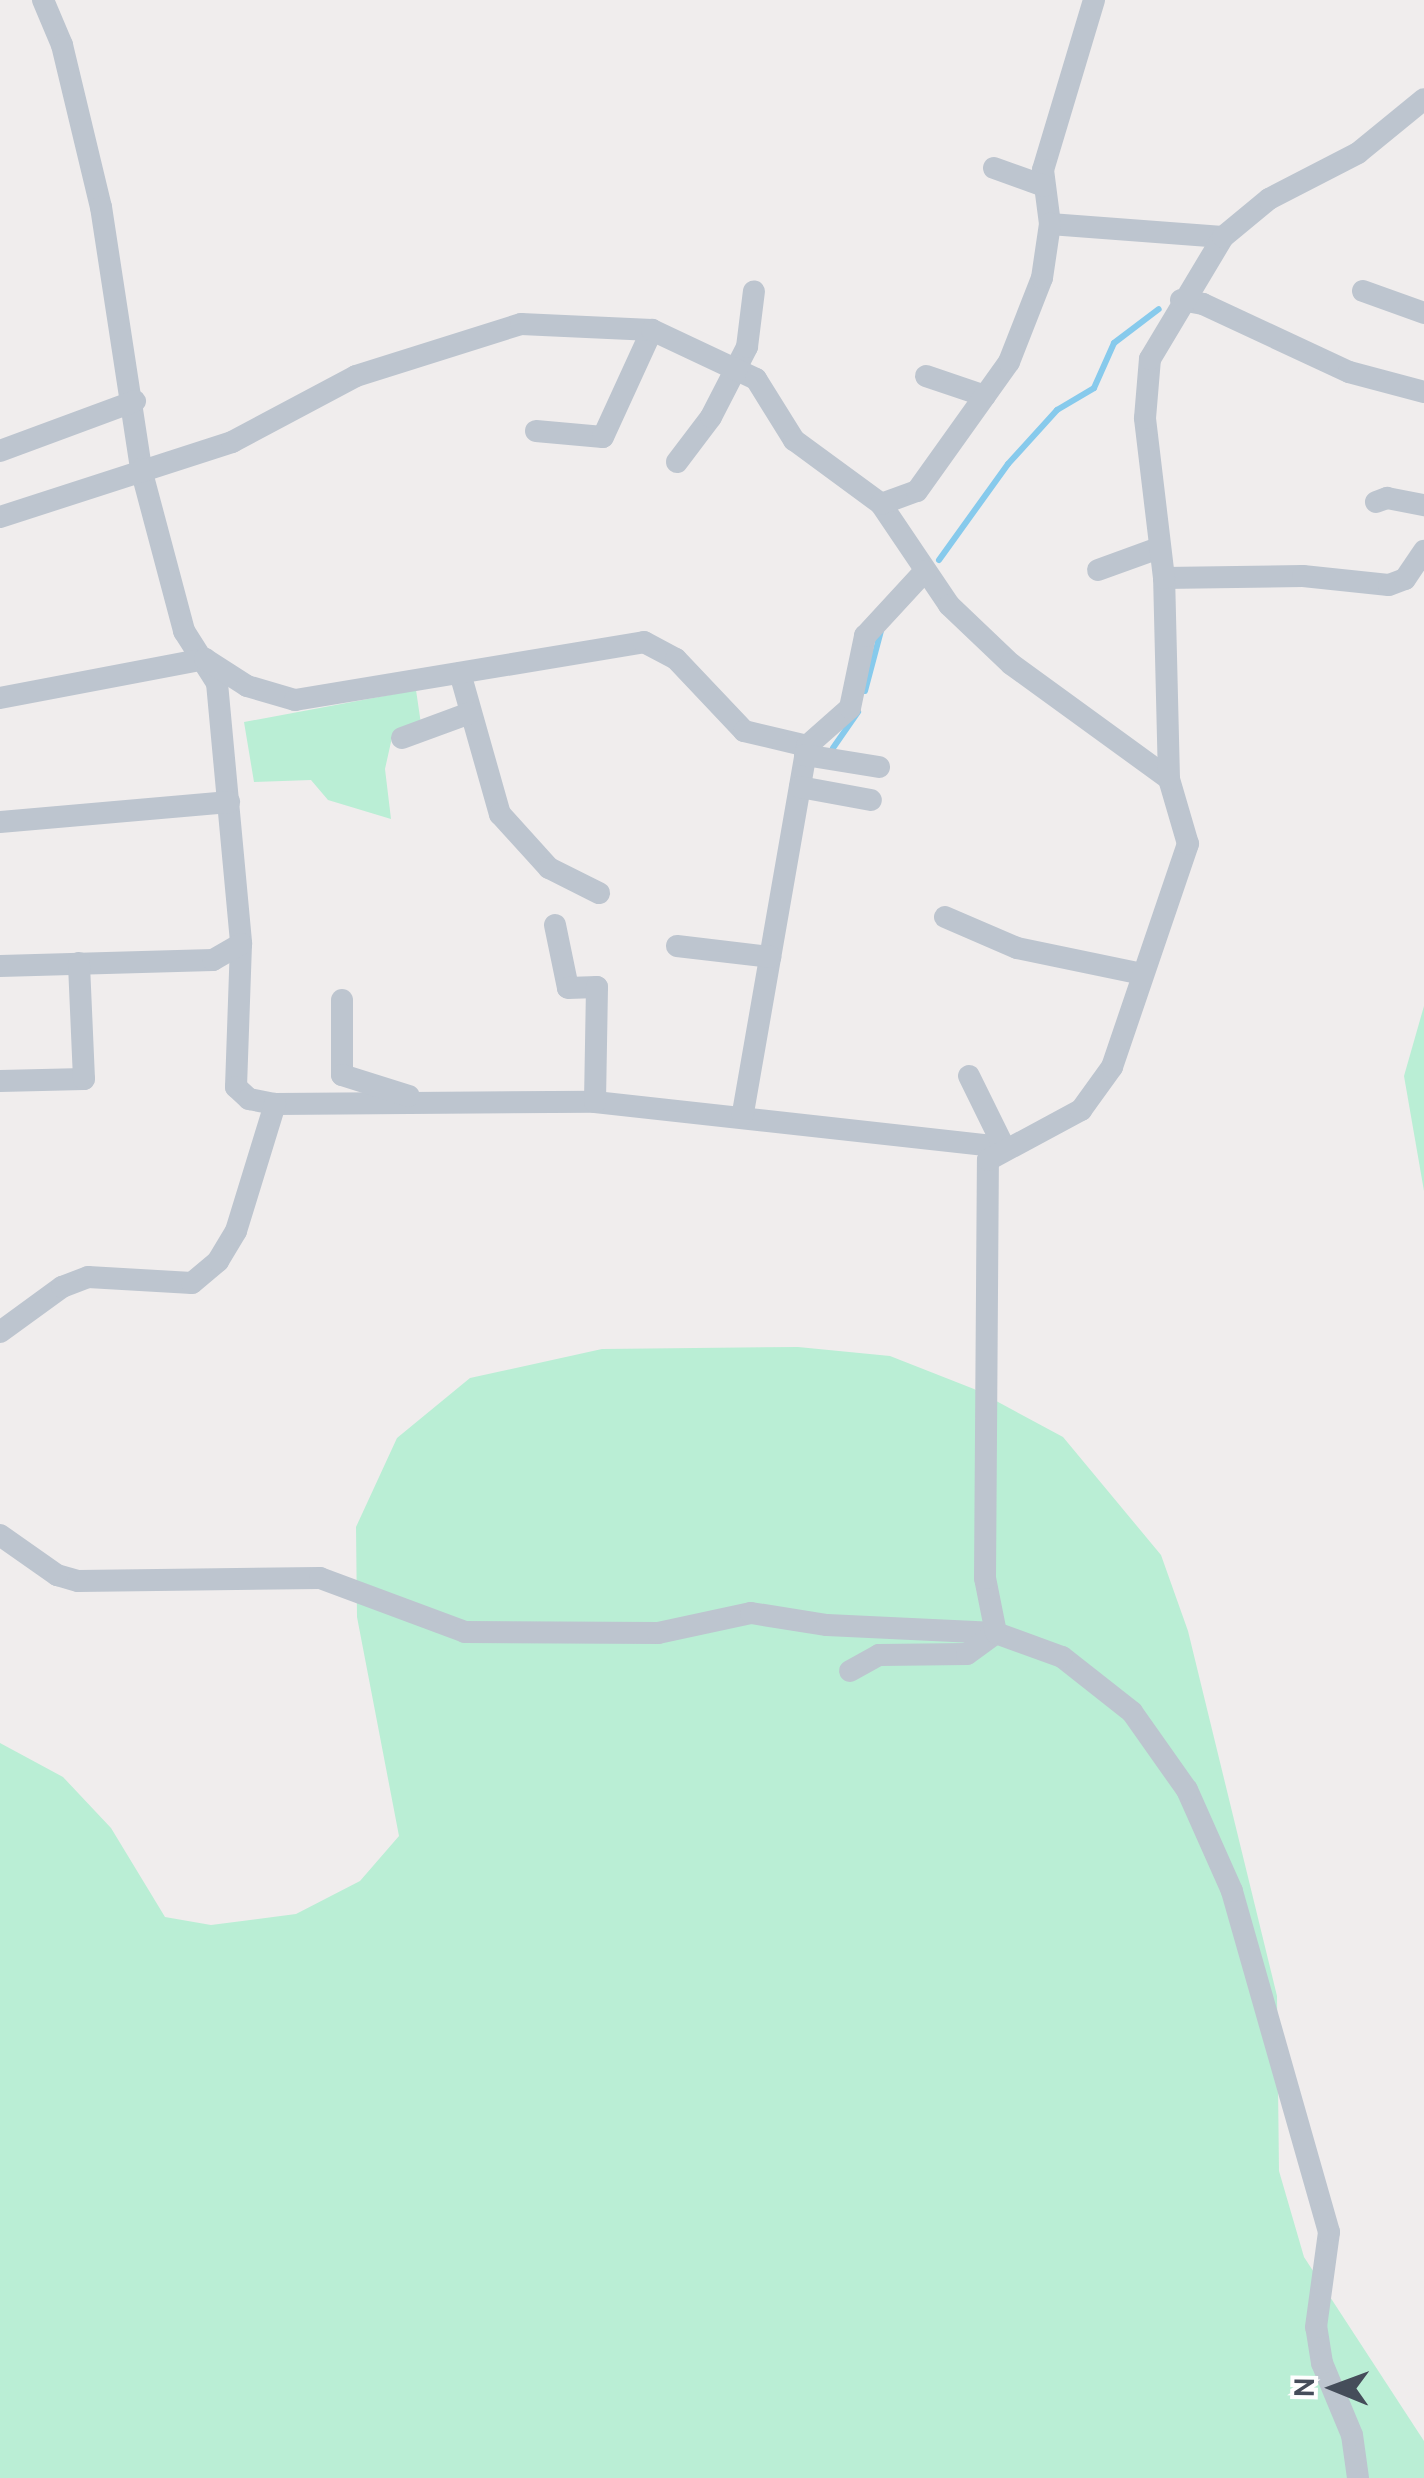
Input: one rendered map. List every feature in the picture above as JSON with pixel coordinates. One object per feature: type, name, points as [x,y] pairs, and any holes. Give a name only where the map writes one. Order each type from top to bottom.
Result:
[{"type":"street","points":[[43,0],[80,114],[134,400],[141,469],[184,631],[217,683],[240,944],[236,1087],[249,1099],[275,1104],[594,1102],[743,1114],[1004,1147]]},
{"type":"street","points":[[881,504],[917,492],[1009,362],[1042,278],[1050,224],[1043,170],[1094,0]]},
{"type":"street","points":[[996,1633],[985,1578],[988,1160],[1004,1147],[1081,1110],[1112,1067],[1188,844],[1169,780],[1164,578],[1156,549],[1145,418],[1150,359],[1181,300],[1223,236],[1269,199],[1358,153],[1424,99]]},
{"type":"street","points":[[994,168],[1044,186]]},
{"type":"street","points":[[1050,224],[1223,236]]},
{"type":"street","points":[[676,462],[711,417],[731,368],[747,347],[754,291]]},
{"type":"street","points":[[1364,291],[1424,313]]},
{"type":"street","points":[[1181,300],[1203,304],[1348,372],[1424,392]]},
{"type":"street","points":[[0,517],[232,442],[356,376],[482,332],[521,324],[652,330],[756,380],[794,440],[817,461],[881,504],[949,605],[1011,664],[1169,780]]},
{"type":"street","points":[[536,431],[603,438],[652,330]]},
{"type":"street","points":[[926,376],[985,396]]},
{"type":"street","points":[[0,451],[134,400]]},
{"type":"street","points":[[1376,502],[1387,498],[1424,505]]},
{"type":"street","points":[[1098,570],[1156,549]]},
{"type":"street","points":[[1164,578],[1304,576],[1389,586],[1406,579],[1424,551]]},
{"type":"street","points":[[743,1114],[806,751],[850,708],[865,636],[925,571]]},
{"type":"street","points":[[0,698],[204,659],[248,686],[295,700],[644,642],[676,659],[744,731],[806,751],[879,767]]},
{"type":"street","points":[[460,673],[470,713],[484,744],[488,789],[522,846],[599,893]]},
{"type":"street","points":[[402,738],[470,713]]},
{"type":"street","points":[[800,787],[871,800]]},
{"type":"street","points":[[0,822],[229,802]]},
{"type":"street","points":[[944,917],[1017,948],[1142,974]]},
{"type":"street","points":[[555,925],[568,988],[597,987],[594,1102]]},
{"type":"street","points":[[0,966],[213,960],[240,944]]},
{"type":"street","points":[[677,946],[770,956]]},
{"type":"street","points":[[0,1081],[84,1079],[79,963]]},
{"type":"street","points":[[342,1000],[342,1075],[414,1097],[418,1104]]},
{"type":"street","points":[[969,1076],[1004,1147]]},
{"type":"street","points":[[0,1332],[62,1286],[88,1277],[192,1283],[218,1260],[236,1230],[275,1104]]},
{"type":"street","points":[[0,1534],[57,1575],[78,1582],[320,1578],[465,1632],[658,1633],[751,1613],[827,1625],[996,1633],[1062,1657],[1132,1712],[1187,1790],[1232,1891],[1328,2232],[1316,2327],[1322,2363],[1352,2435],[1358,2478]]},
{"type":"street","points":[[850,1671],[879,1655],[967,1654],[996,1633]]},
{"type":"green space","points":[[416,690],[421,724],[393,733],[385,769],[391,819],[328,800],[311,780],[254,782],[244,722]]},
{"type":"green space","points":[[1424,1006],[1424,1191],[1404,1076]]},
{"type":"green space","points":[[798,1347],[890,1356],[974,1389],[1063,1437],[1161,1555],[1188,1631],[1277,1996],[1279,2171],[1304,2257],[1424,2441],[1424,2478],[0,2478],[0,1743],[63,1777],[111,1828],[165,1917],[211,1925],[296,1914],[360,1881],[399,1836],[357,1617],[356,1527],[397,1438],[470,1378],[602,1349]]},
{"type":"waterway","points":[[939,560],[1008,464],[1057,410],[1094,388],[1114,343],[1159,309]]},
{"type":"waterway","points":[[865,691],[881,631]]},
{"type":"waterway","points":[[833,748],[858,712]]}]
